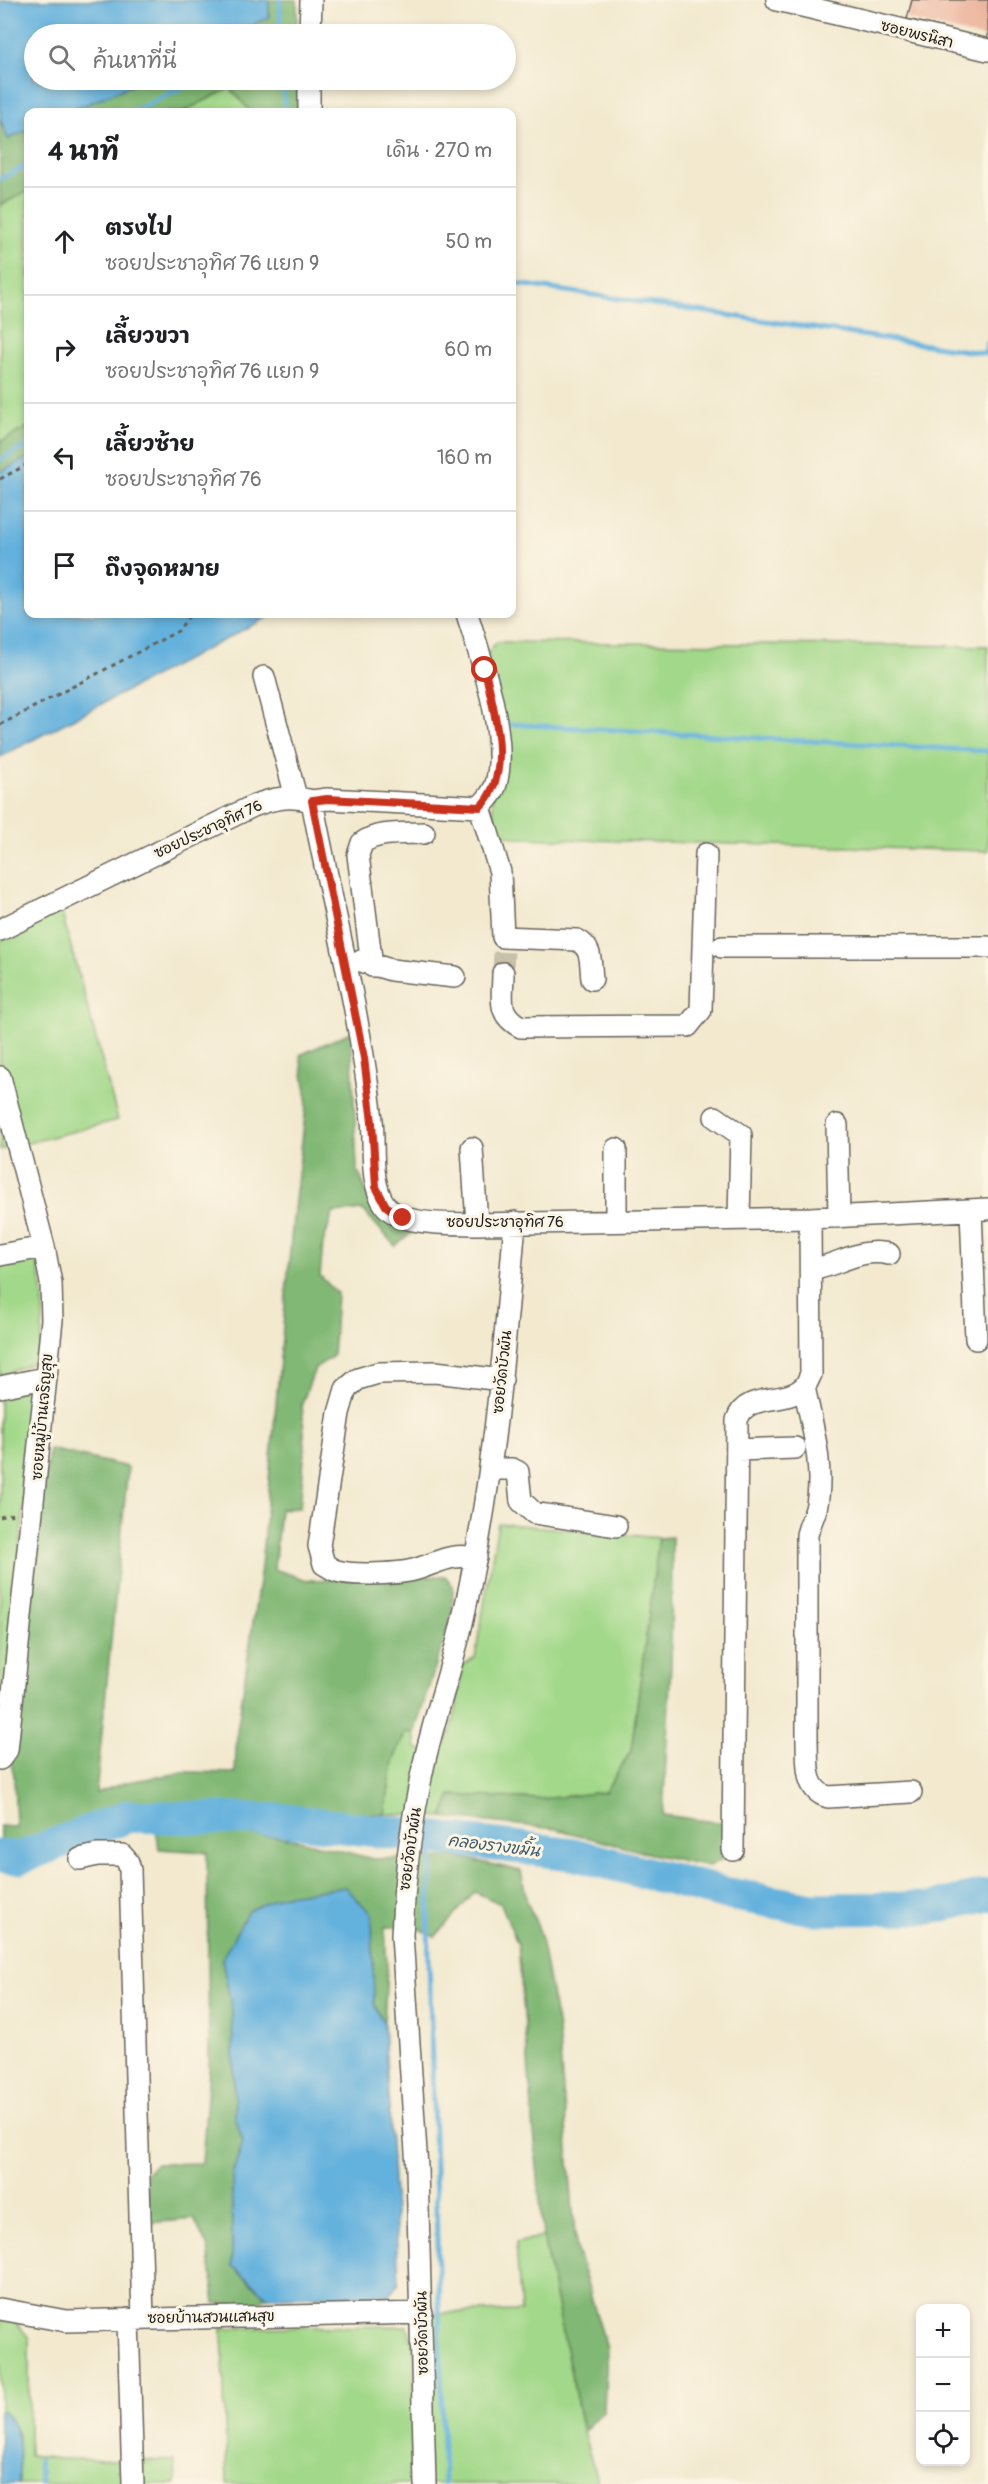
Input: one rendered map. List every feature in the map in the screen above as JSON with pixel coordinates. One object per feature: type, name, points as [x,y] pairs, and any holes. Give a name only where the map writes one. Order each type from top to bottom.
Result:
[{"type":"street","points":[[310,24],[311,0]]},
{"type":"street","name":"ซอยพรนิสา","points":[[777,0],[988,50]]},
{"type":"street","points":[[309,90],[309,108]]},
{"type":"street","points":[[264,677],[304,799],[480,807],[490,798],[497,781],[496,719],[485,670],[468,618]]},
{"type":"street","name":"ซอยประชาอุทิศ 76","points":[[0,930],[253,806],[274,798],[304,799],[343,955],[364,1058],[372,1122],[376,1187],[386,1206],[403,1218],[424,1222],[477,1224],[810,1218],[980,1210]]},
{"type":"street","points":[[480,807],[500,872],[503,944],[577,940],[586,944],[589,951],[591,979]]},
{"type":"street","points":[[372,966],[358,855],[362,843],[368,838],[424,833]]},
{"type":"street","points":[[503,973],[503,1008],[508,1020],[521,1027],[688,1026],[701,1010],[706,854]]},
{"type":"street","points":[[722,947],[988,947]]},
{"type":"street","points":[[343,955],[372,966],[455,977]]},
{"type":"street","name":"ซอยหมู่บ้านเจริญสุข","points":[[0,1077],[44,1247],[51,1283],[52,1320],[7,1750],[0,1759]]},
{"type":"street","points":[[715,1117],[741,1135],[739,1219]]},
{"type":"street","points":[[837,1125],[838,1216]]},
{"type":"street","points":[[472,1148],[477,1224]]},
{"type":"street","points":[[615,1149],[616,1221]]},
{"type":"street","points":[[976,1339],[980,1210]]},
{"type":"street","points":[[733,1850],[737,1420],[740,1411],[748,1405],[793,1393],[804,1387],[812,1374],[810,1218]]},
{"type":"street","name":"ซอยวัดบัวผัน","points":[[425,2484],[417,2168],[402,1935],[409,1851],[416,1804],[429,1743],[464,1617],[492,1469],[515,1222]]},
{"type":"street","points":[[0,1256],[44,1247]]},
{"type":"street","points":[[811,1270],[825,1268],[859,1253],[879,1251],[889,1254]]},
{"type":"street","points":[[476,1558],[462,1555],[447,1557],[415,1570],[360,1574],[336,1571],[324,1564],[320,1546],[339,1413],[346,1389],[357,1379],[378,1373],[435,1372],[502,1380]]},
{"type":"street","points":[[0,1388],[45,1378]]},
{"type":"street","points":[[804,1387],[814,1435],[819,1483],[816,1508],[807,1535],[809,1776],[813,1790],[828,1797],[911,1792]]},
{"type":"street","points":[[737,1450],[795,1448]]},
{"type":"street","points":[[492,1469],[512,1469],[518,1472],[521,1502],[534,1513],[616,1526]]},
{"type":"street","points":[[80,1859],[97,1855],[122,1855],[129,1862],[130,1870],[136,2319],[133,2484]]},
{"type":"street","name":"ซอยบ้านสวนแสนสุข","points":[[0,2309],[66,2321],[422,2313]]},
{"type":"path","points":[[0,479],[24,466]]},
{"type":"path","points":[[0,725],[178,631],[188,618]]},
{"type":"green space","points":[[269,0],[297,0],[297,24],[255,24],[269,17]]},
{"type":"green space","points":[[120,90],[226,90],[190,108],[78,108]]},
{"type":"green space","points":[[226,90],[232,90],[248,108],[190,108]]},
{"type":"green space","points":[[232,90],[297,90],[298,108],[248,108]]},
{"type":"green space","points":[[0,119],[8,139],[24,132],[24,193],[0,205]]},
{"type":"green space","points":[[24,193],[24,429],[0,442],[0,205]]},
{"type":"green space","points":[[24,429],[24,460],[0,473],[0,442]]},
{"type":"green space","points":[[497,642],[988,646],[988,851],[517,838],[494,832],[488,652]]},
{"type":"green space","points":[[61,910],[118,1120],[0,1150],[0,941]]},
{"type":"green space","points":[[351,1032],[357,1169],[369,1197],[394,1225],[415,1230],[395,1246],[363,1210],[333,1213],[323,1243],[320,1276],[337,1293],[333,1356],[315,1368],[302,1404],[305,1447],[300,1508],[280,1509],[274,1569],[307,1580],[445,1576],[453,1586],[452,1615],[414,1733],[406,1732],[393,1761],[385,1814],[228,1813],[208,1807],[157,1807],[109,1812],[18,1850],[0,1849],[0,1826],[16,1827],[14,1775],[10,1760],[49,1449],[128,1467],[96,1793],[127,1782],[187,1772],[235,1773],[237,1732],[261,1567],[293,1218],[307,1098],[300,1055]]},
{"type":"green space","points":[[35,1254],[43,1295],[42,1333],[38,1361],[0,1376],[0,1262]]},
{"type":"green space","points":[[36,1390],[0,1740],[0,1393]]},
{"type":"green space","points":[[498,1523],[659,1538],[631,1751],[605,1792],[541,1799],[451,1795],[443,1817],[385,1814],[393,1761],[406,1732],[414,1733],[416,1748],[434,1755],[448,1738],[455,1714],[463,1665],[475,1658]]},
{"type":"green space","points":[[672,1537],[671,1663],[663,1815],[722,1823],[726,1857],[709,1866],[651,1854],[556,1829],[443,1817],[451,1795],[541,1799],[605,1792],[631,1751],[659,1538]]},
{"type":"green space","points":[[156,1826],[290,1838],[373,1859],[458,1857],[521,1871],[527,1902],[539,1929],[558,2029],[576,2247],[607,2349],[604,2410],[583,2432],[543,2236],[518,1945],[501,1904],[475,1892],[435,1937],[415,1926],[385,1927],[387,1967],[384,2024],[374,2004],[372,1971],[222,1959],[232,2010],[235,2115],[243,2143],[232,2174],[232,2266],[267,2297],[254,2306],[215,2303],[208,2248],[194,2219],[149,2223],[146,2172],[156,2164],[202,2163],[209,2070],[207,1852],[159,1849]]},
{"type":"green space","points":[[543,2236],[583,2432],[598,2484],[427,2484],[430,2313],[521,2311],[516,2243]]},
{"type":"green space","points":[[0,2320],[15,2321],[29,2338],[29,2455],[60,2459],[175,2461],[176,2484],[19,2484],[19,2434],[4,2411],[0,2411]]},
{"type":"green space","points":[[407,2326],[415,2349],[410,2484],[227,2484],[222,2328]]},
{"type":"water","points":[[4,0],[269,0],[269,17],[255,24],[24,24],[24,90],[120,90],[78,108],[24,108],[24,132],[8,139],[0,119],[0,2]]},
{"type":"water","points":[[24,459],[24,618],[266,618],[0,757],[0,472]]},
{"type":"water","points":[[345,1887],[372,1914],[374,2004],[384,2024],[399,2282],[390,2295],[267,2297],[232,2266],[232,2174],[243,2142],[235,2116],[232,2010],[222,1959],[248,1911],[279,1896]]},
{"type":"water","points":[[0,2411],[4,2411],[11,2420],[18,2437],[19,2484],[0,2484]]},
{"type":"building","points":[[912,0],[988,0],[988,39],[907,19]]},
{"type":"waterway","points":[[280,0],[280,24]]},
{"type":"waterway","points":[[140,108],[177,90]]},
{"type":"waterway","points":[[284,90],[285,108]]},
{"type":"waterway","points":[[0,179],[24,167]]},
{"type":"waterway","points":[[516,284],[988,354]]},
{"type":"waterway","points":[[985,353],[988,343]]},
{"type":"waterway","points":[[0,460],[24,447]]},
{"type":"waterway","points":[[509,724],[988,751]]},
{"type":"waterway","name":"คลองรางขมิ้น","points":[[0,1856],[19,1858],[129,1816],[285,1820],[573,1854],[723,1893],[813,1909],[931,1908],[988,1895]]},
{"type":"waterway","points":[[433,1837],[428,1924],[444,2484]]},
{"type":"waterway","points":[[39,2460],[40,2484]]},
{"type":"tunnel","points":[[503,973],[504,951]]},
{"type":"route","points":[[403,1218],[386,1206],[376,1187],[372,1122],[356,1009],[312,801],[327,799],[480,807],[490,798],[497,781],[496,719],[485,670]]}]
